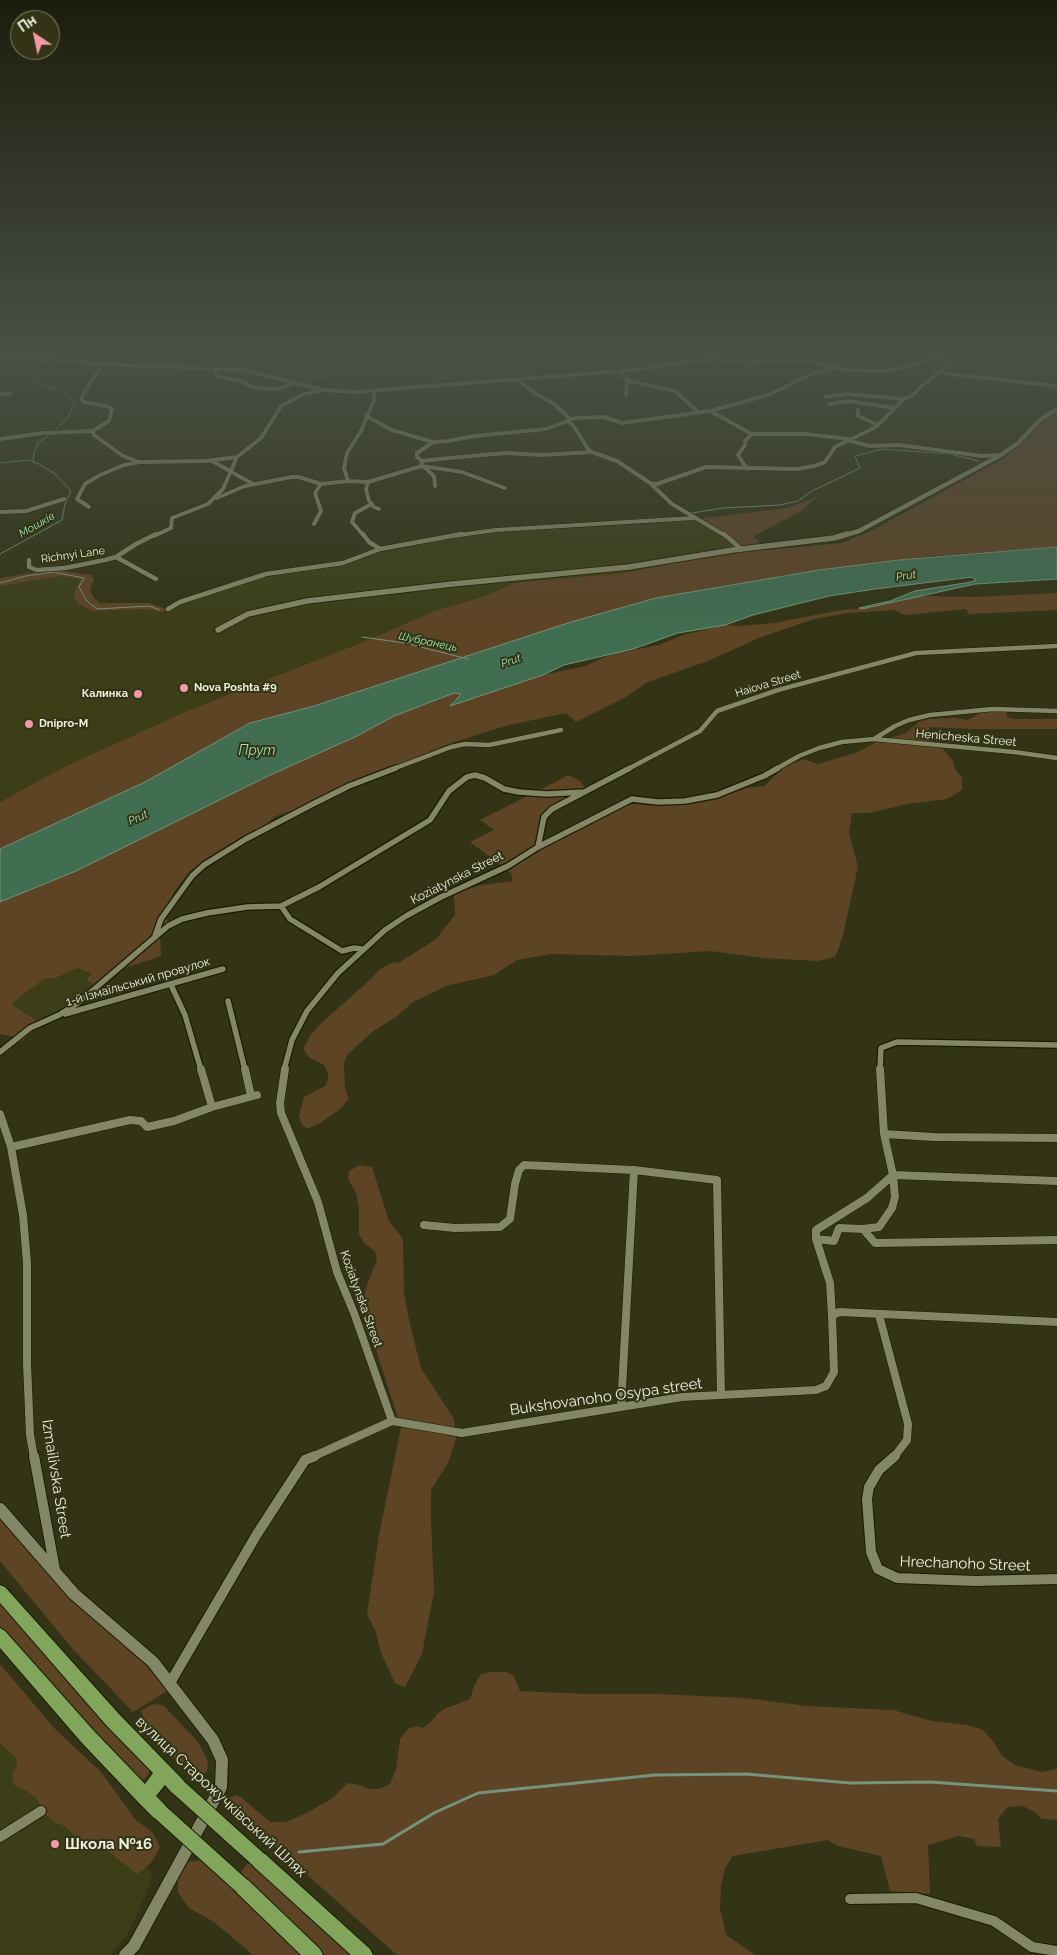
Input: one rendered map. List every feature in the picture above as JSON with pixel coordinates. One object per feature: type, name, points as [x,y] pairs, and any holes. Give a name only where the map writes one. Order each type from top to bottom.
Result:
[{"type":"main road","name":"вулиця Старожучківський Шлях","points":[[0,1592],[59,1660],[178,1787],[364,1955]]},
{"type":"main road","points":[[0,1636],[88,1737],[145,1797],[314,1955]]},
{"type":"main road","points":[[145,1797],[164,1773]]},
{"type":"street","points":[[107,445],[123,456],[140,462]]},
{"type":"street","points":[[89,507],[77,499],[85,484],[110,470],[140,462],[212,460],[237,457],[252,445]]},
{"type":"street","points":[[348,481],[344,468],[347,453],[352,445]]},
{"type":"street","points":[[428,445],[417,453],[417,457],[434,476],[435,486]]},
{"type":"street","points":[[586,445],[592,452],[617,461],[650,483],[672,504],[725,535],[741,549]]},
{"type":"street","points":[[745,445],[738,454],[747,469]]},
{"type":"street","points":[[650,483],[663,484],[690,471],[706,467],[797,469],[814,466],[825,462],[836,445]]},
{"type":"street","points":[[866,445],[892,445]]},
{"type":"street","points":[[901,445],[982,456],[1002,455]]},
{"type":"street","points":[[218,630],[248,614],[300,602],[452,584],[629,567],[741,549],[817,541],[859,531],[1002,455],[1015,445]]},
{"type":"street","points":[[212,501],[235,490],[254,484],[300,477],[321,484],[348,481],[368,482],[422,464],[506,453],[571,454],[592,452]]},
{"type":"street","name":"Richnyi Lane","points":[[30,560],[29,566],[37,570],[64,568],[116,558],[136,544],[171,528],[172,518],[202,507],[212,501],[223,489],[237,457]]},
{"type":"street","points":[[212,460],[231,473],[254,484]]},
{"type":"street","points":[[422,464],[462,472],[505,488]]},
{"type":"street","points":[[368,482],[366,489],[372,504],[379,509]]},
{"type":"street","points":[[314,524],[320,511],[315,494],[321,484]]},
{"type":"street","points":[[0,512],[33,509],[64,499]]},
{"type":"street","points":[[372,504],[355,514],[352,522],[369,542],[380,549]]},
{"type":"street","points":[[168,609],[180,602],[247,579],[266,574],[343,563],[374,553],[380,549],[436,538],[496,530],[694,518]]},
{"type":"street","points":[[116,558],[156,579]]},
{"type":"street","name":"Haiova Street","points":[[538,847],[544,817],[552,809],[700,731],[724,708],[778,690],[916,653],[1057,646]]},
{"type":"street","name":"Koziatynska Street","points":[[392,1421],[354,1313],[337,1272],[318,1202],[286,1128],[280,1103],[286,1065],[298,1024],[324,989],[362,949],[406,916],[441,897],[508,866],[538,847],[632,799],[667,802],[685,801],[717,795],[757,780],[799,756],[819,748],[842,742],[874,739],[909,720],[993,709],[1057,711]]},
{"type":"street","points":[[155,938],[161,919],[192,876],[204,865],[246,839],[311,805],[349,786],[451,747],[465,744],[489,745],[561,730]]},
{"type":"street","name":"Henicheska Street","points":[[874,739],[1014,752],[1057,758]]},
{"type":"street","points":[[0,1052],[30,1028],[59,1015],[78,1003],[168,926],[182,919],[247,907],[281,906],[340,876],[430,820],[449,791],[467,776],[475,775],[485,778],[504,789],[519,792],[547,794],[584,792]]},
{"type":"street","points":[[281,906],[290,919],[342,951],[354,948],[362,949]]},
{"type":"street","name":"1-й Ізмаїльський провулок","points":[[59,1015],[223,969]]},
{"type":"street","points":[[171,985],[186,1015],[212,1107]]},
{"type":"street","points":[[11,1147],[130,1120],[141,1121],[147,1127],[174,1121],[212,1107],[254,1096],[228,1001]]},
{"type":"street","points":[[816,1239],[834,1241],[839,1228],[863,1229],[878,1226],[886,1219],[892,1208],[895,1197],[893,1175],[884,1134],[880,1048],[896,1042],[1057,1046]]},
{"type":"street","name":"Izmailivska Street","points":[[0,1114],[11,1147],[23,1215],[27,1263],[27,1363],[30,1435],[56,1572],[74,1594],[153,1662],[214,1740],[222,1760],[221,1787],[130,1952]]},
{"type":"street","points":[[884,1134],[934,1137],[1057,1138]]},
{"type":"street","points":[[424,1225],[455,1228],[500,1227],[510,1219],[515,1184],[519,1170],[524,1165],[634,1170],[717,1180],[721,1395]]},
{"type":"street","points":[[621,1407],[634,1170]]},
{"type":"street","points":[[1057,1182],[893,1175],[867,1198],[816,1230],[816,1239],[830,1283],[832,1316],[839,1312],[1057,1322]]},
{"type":"street","points":[[863,1229],[875,1243],[1057,1240]]},
{"type":"street","name":"Hrechanoho Street","points":[[879,1315],[908,1424],[907,1440],[897,1454],[879,1470],[869,1487],[867,1499],[871,1552],[878,1569],[897,1578],[976,1581],[1057,1579]]},
{"type":"street","name":"Bukshovanoho Osypa street","points":[[392,1421],[462,1433],[682,1397],[816,1390],[826,1386],[834,1372],[832,1316]]},
{"type":"street","points":[[170,1683],[257,1534],[305,1460],[392,1421]]},
{"type":"street","points":[[0,1509],[56,1572]]},
{"type":"street","points":[[0,1837],[41,1811]]},
{"type":"street","points":[[850,1899],[916,1898],[994,1921],[1032,1947],[1057,1951]]},
{"type":"shaded area","points":[[1017,445],[1057,445],[1057,547],[933,556],[819,570],[656,598],[603,613],[314,706],[250,723],[145,782],[0,849],[0,802],[64,767],[187,711],[368,640],[434,611],[485,596],[514,583],[625,573],[739,553],[730,541],[698,519],[787,508],[817,497],[801,511],[754,536],[766,550],[843,543],[871,531],[1004,458]]},
{"type":"shaded area","points":[[698,519],[730,541],[740,553],[625,573],[514,583],[485,596],[434,611],[368,640],[187,711],[64,767],[0,802],[0,587],[62,576],[75,578],[80,580],[74,592],[79,604],[92,611],[146,609],[161,612],[263,576],[350,563],[397,546],[490,532],[649,524]]},
{"type":"shaded area","points":[[57,570],[91,575],[94,580],[90,589],[94,598],[100,603],[150,603],[168,610],[161,612],[146,609],[92,611],[79,604],[75,599],[74,592],[80,580],[62,576],[0,587],[0,578]]},
{"type":"shaded area","points":[[1057,593],[1057,610],[969,614],[966,609],[904,615],[895,610],[848,613],[814,619],[759,638],[708,661],[648,682],[624,698],[576,722],[566,713],[509,725],[451,743],[274,817],[266,825],[240,838],[190,871],[176,889],[161,915],[174,925],[160,936],[161,956],[125,968],[70,1014],[38,1027],[20,1042],[16,1037],[0,1034],[0,902],[76,871],[266,777],[357,736],[394,716],[454,693],[461,694],[451,703],[543,675],[585,666],[612,654],[659,645],[683,635],[725,625],[740,626],[773,623],[842,610],[875,607],[914,596],[973,597]],"holes":[[[77,968],[92,974],[86,980],[96,985],[72,1005],[39,1022],[11,1004],[44,979],[56,978]]]},
{"type":"shaded area","points":[[1002,710],[1007,713],[1007,717],[1015,719],[1057,719],[1057,729],[930,727],[926,739],[938,743],[953,761],[955,769],[962,778],[962,790],[947,799],[907,804],[869,813],[852,813],[849,833],[858,867],[842,939],[835,957],[818,961],[764,958],[710,951],[632,956],[551,954],[517,960],[494,975],[446,986],[413,1002],[396,1017],[372,1032],[347,1055],[344,1063],[345,1089],[349,1099],[339,1110],[320,1123],[307,1129],[303,1126],[299,1117],[304,1097],[325,1086],[328,1080],[328,1073],[324,1065],[309,1057],[303,1049],[319,1025],[380,969],[391,963],[400,962],[436,939],[455,915],[454,895],[460,891],[482,885],[513,881],[511,873],[470,842],[494,830],[480,820],[569,775],[580,781],[585,788],[548,808],[541,816],[542,847],[622,806],[635,804],[658,806],[687,803],[717,797],[746,788],[765,786],[781,769],[799,761],[804,759],[818,764],[855,753],[875,743],[906,733],[919,722],[929,719],[955,718],[968,720],[982,712]]},
{"type":"shaded area","points":[[76,968],[92,974],[96,985],[72,1005],[39,1022],[11,1004],[44,979],[56,978]]},
{"type":"shaded area","points":[[360,1165],[372,1167],[389,1221],[403,1239],[404,1293],[421,1368],[454,1419],[456,1439],[448,1463],[431,1490],[434,1592],[422,1654],[405,1687],[395,1683],[381,1653],[376,1632],[367,1614],[379,1535],[401,1427],[363,1303],[366,1288],[377,1259],[375,1251],[365,1244],[359,1234],[359,1208],[356,1193],[348,1179],[349,1171]]},
{"type":"shaded area","points":[[0,1519],[72,1599],[139,1657],[167,1691],[133,1712],[71,1647],[0,1561]]},
{"type":"shaded area","points":[[0,1603],[149,1768],[149,1774],[145,1779],[139,1780],[0,1627]]},
{"type":"shaded area","points":[[0,1664],[54,1728],[101,1772],[135,1819],[152,1832],[160,1847],[151,1863],[137,1874],[100,1845],[90,1851],[77,1846],[75,1836],[65,1826],[53,1822],[43,1811],[38,1801],[27,1791],[14,1785],[12,1776],[17,1766],[16,1758],[0,1743]]},
{"type":"shaded area","points":[[506,1672],[514,1676],[520,1691],[745,1698],[807,1706],[893,1710],[932,1721],[967,1725],[983,1730],[993,1741],[1002,1756],[1015,1765],[1042,1772],[1057,1769],[1057,1820],[1042,1819],[1035,1812],[1023,1806],[1007,1807],[998,1819],[1001,1847],[977,1846],[974,1839],[959,1836],[928,1845],[930,1894],[890,1891],[881,1856],[838,1846],[828,1840],[733,1856],[725,1868],[721,1886],[720,1908],[726,1935],[755,1955],[397,1955],[228,1804],[229,1798],[236,1795],[242,1798],[270,1822],[286,1822],[307,1813],[331,1799],[348,1783],[369,1789],[379,1789],[390,1784],[396,1769],[400,1739],[408,1729],[416,1726],[422,1728],[444,1709],[470,1699],[474,1686],[481,1674]]},
{"type":"shaded area","points":[[154,1704],[163,1705],[198,1742],[208,1762],[207,1771],[200,1776],[193,1775],[164,1749],[148,1731],[141,1710]]},
{"type":"shaded area","name":"Школа №16","points":[[0,1731],[59,1812],[149,1869],[152,1878],[129,1932],[110,1955],[0,1955]]},
{"type":"shaded area","points":[[201,1860],[225,1876],[304,1955],[253,1955],[214,1922],[189,1908],[178,1892],[178,1881],[188,1862]]},
{"type":"shaded area","points":[[250,1863],[350,1955],[325,1955],[241,1878],[245,1866]]},
{"type":"water","name":"Прут","points":[[1057,547],[1057,579],[975,584],[862,609],[859,608],[890,601],[915,591],[976,580],[972,577],[829,596],[753,615],[725,625],[678,633],[633,649],[564,665],[543,675],[450,706],[461,694],[454,693],[394,716],[357,736],[266,777],[76,871],[0,902],[0,849],[145,782],[250,723],[314,706],[571,622],[656,598],[819,570],[899,560]]},
{"type":"waterway","points":[[33,462],[37,445]]},
{"type":"waterway","points":[[692,513],[723,508],[780,505],[798,501],[812,491],[860,468],[855,456],[882,449],[950,454],[979,461]]},
{"type":"waterway","name":"Мошків","points":[[0,463],[28,460],[33,462]]},
{"type":"waterway","name":"Мошків","points":[[0,554],[62,520],[65,504],[71,491],[54,473],[33,462]]},
{"type":"waterway","name":"Шубранець","points":[[0,583],[26,576],[53,572],[84,578],[79,587],[87,601],[97,609],[149,606],[160,610]]},
{"type":"waterway","name":"Шубранець","points":[[362,637],[405,643],[468,659]]},
{"type":"waterway","points":[[299,1852],[383,1844],[434,1813],[478,1793],[655,1775],[746,1774],[850,1783],[930,1782],[1057,1791]]},
{"type":"place","name":"Nova Poshta #9","points":[[184,688]]},
{"type":"place","name":"Калинка","points":[[138,694]]},
{"type":"place","name":"Dnipro-M","points":[[29,724]]},
{"type":"place","name":"Школа №16","points":[[55,1844]]},
{"type":"water label","name":"Prut","points":[[906,576]]},
{"type":"water label","name":"Prut","points":[[511,661]]},
{"type":"water label","name":"Prut","points":[[138,818]]}]
